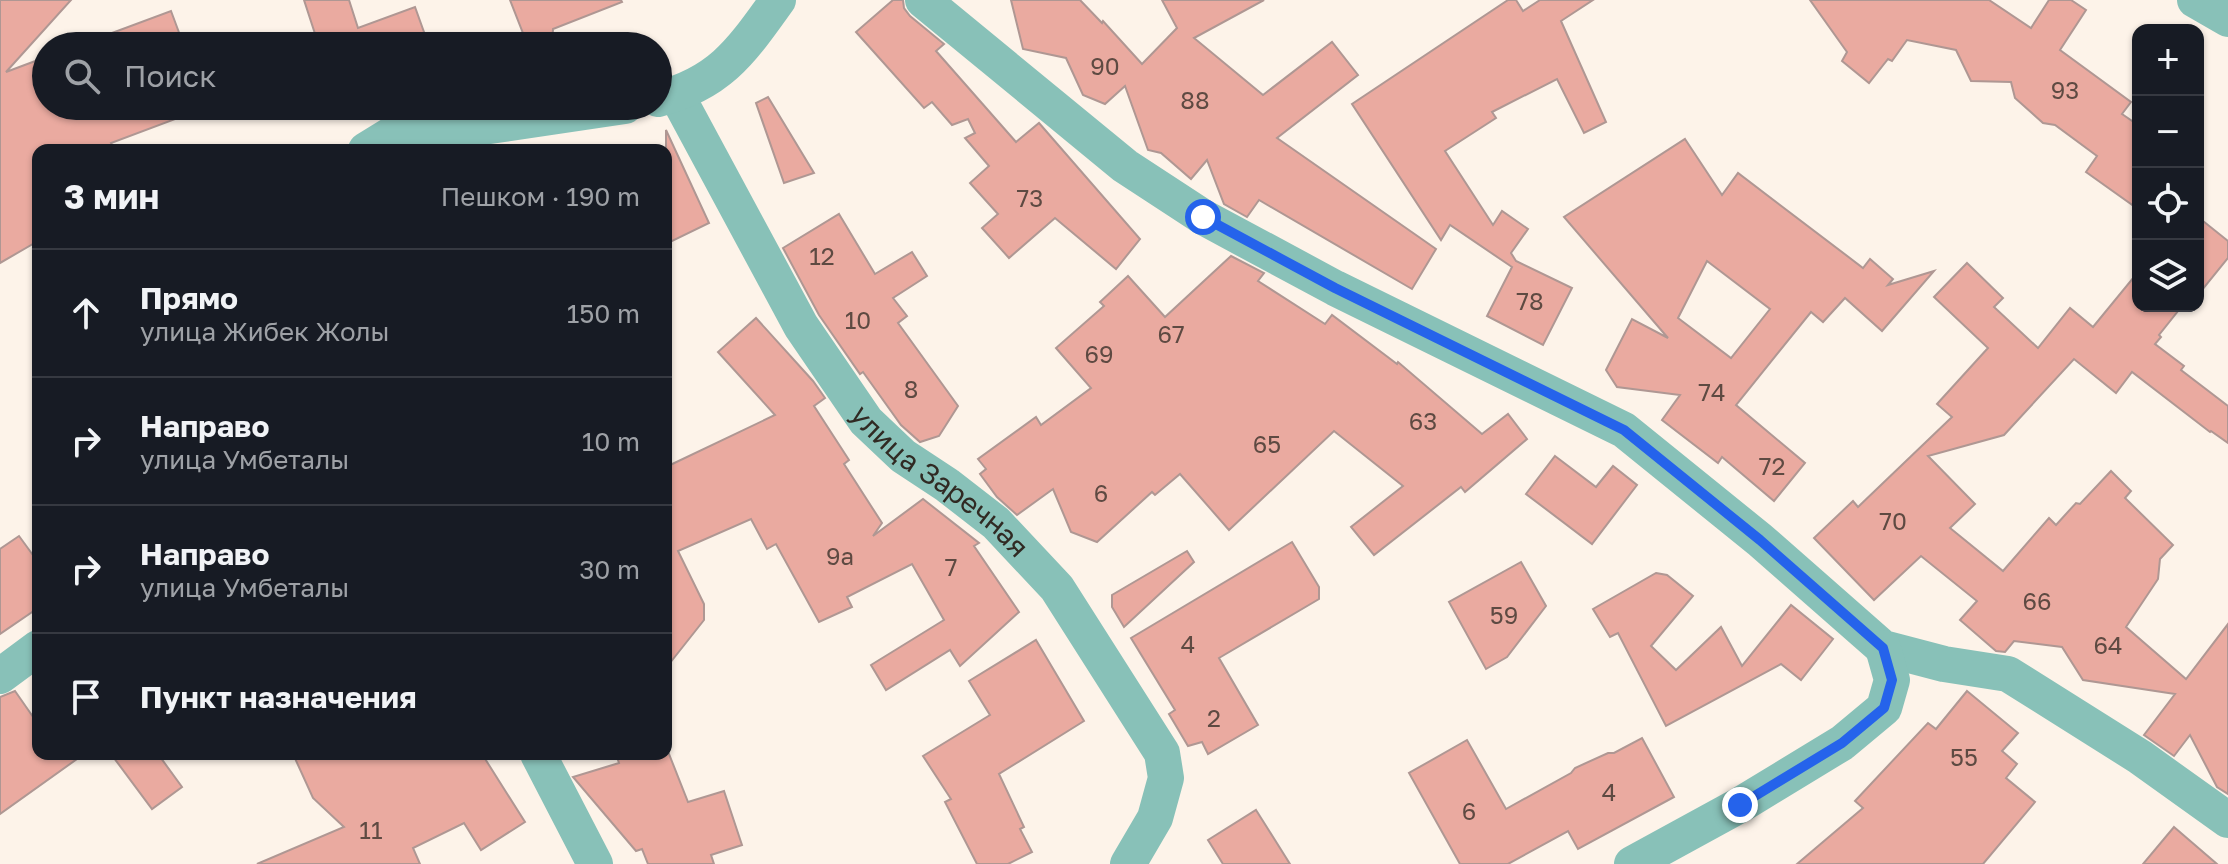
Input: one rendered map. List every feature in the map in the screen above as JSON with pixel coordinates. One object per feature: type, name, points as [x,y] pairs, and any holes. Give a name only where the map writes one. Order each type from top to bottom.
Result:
[{"type":"street","points":[[672,94],[700,84],[724,68],[778,0]]},
{"type":"street","points":[[923,0],[1125,166],[1203,217],[1335,288],[1624,430],[1760,540],[1883,648],[1933,661],[2008,674],[2140,757],[2228,820]]},
{"type":"street","points":[[2195,0],[2228,19]]},
{"type":"street","name":"улица Заречная","points":[[672,105],[801,326],[866,421],[903,456],[996,523],[1057,588],[1162,753],[1166,778],[1155,818],[1128,864]]},
{"type":"street","points":[[376,144],[392,134],[469,129],[530,120]]},
{"type":"street","points":[[1632,864],[1740,805],[1842,743],[1884,708],[1892,680],[1883,648]]},
{"type":"street","points":[[0,676],[32,652]]},
{"type":"street","points":[[541,760],[595,864]]},
{"type":"building","points":[[0,0],[71,0],[42,32],[32,32],[32,43],[6,72],[32,62],[32,120],[173,120],[112,144],[32,144],[32,244],[0,263]]},
{"type":"building","points":[[304,0],[349,0],[358,28],[415,7],[424,32],[314,32]]},
{"type":"building","points":[[510,0],[622,2],[553,29],[553,32],[523,32]]},
{"type":"building","points":[[893,0],[903,0],[910,16],[944,44],[936,51],[1016,142],[1039,123],[1140,239],[1116,269],[1055,218],[1009,258],[982,228],[998,214],[970,183],[989,166],[965,138],[975,133],[968,119],[952,125],[932,102],[924,108],[856,32]]},
{"type":"building","points":[[1011,0],[1080,0],[1142,64],[1177,28],[1162,0],[1264,0],[1194,38],[1263,95],[1332,42],[1358,75],[1277,138],[1436,249],[1412,289],[1259,200],[1247,217],[1224,204],[1207,160],[1191,179],[1161,153],[1148,150],[1125,86],[1105,104],[1083,95],[1066,58],[1023,49]]},
{"type":"building","points":[[1508,0],[1516,0],[1523,11],[1540,0],[1593,0],[1561,21],[1606,122],[1584,133],[1557,79],[1492,112],[1496,118],[1445,151],[1493,225],[1502,211],[1528,229],[1511,253],[1516,261],[1572,288],[1543,345],[1487,316],[1512,267],[1450,225],[1441,240],[1352,104]]},
{"type":"building","points":[[1810,0],[1989,0],[2031,28],[2049,0],[2071,0],[2086,10],[2060,50],[2131,102],[2122,114],[2132,121],[2132,205],[2086,172],[2097,156],[2055,125],[2043,123],[2015,98],[2011,82],[1971,81],[1956,50],[1907,40],[1892,61],[1888,59],[1869,83],[1842,61],[1847,52]]},
{"type":"building","points":[[171,11],[179,32],[115,32]]},
{"type":"building","points":[[768,97],[814,173],[784,183],[756,103]]},
{"type":"building","points":[[666,130],[709,223],[672,241],[672,144],[666,144]]},
{"type":"building","points":[[1685,139],[1722,195],[1738,173],[1863,268],[1870,259],[1893,279],[1888,285],[1934,271],[1882,331],[1845,298],[1823,322],[1811,312],[1736,405],[1805,463],[1774,501],[1722,457],[1718,463],[1662,420],[1680,395],[1617,387],[1606,370],[1632,319],[1668,338],[1564,217]],"holes":[[[1707,261],[1770,309],[1731,358],[1678,318]]]},
{"type":"building","points":[[839,214],[875,274],[912,252],[927,276],[893,298],[907,316],[898,323],[958,406],[939,436],[920,442],[901,425],[819,315],[783,248]]},
{"type":"building","points":[[2204,222],[2228,241],[2228,258],[2204,288]]},
{"type":"building","points":[[1231,256],[1264,273],[1258,281],[1325,324],[1332,315],[1398,362],[1482,434],[1508,414],[1527,439],[1465,492],[1461,487],[1374,555],[1351,527],[1403,486],[1334,431],[1229,530],[1180,474],[1155,495],[1152,492],[1097,542],[1071,532],[1053,489],[1017,515],[997,497],[980,474],[986,469],[978,459],[1036,417],[1041,425],[1091,388],[1056,348],[1104,306],[1100,302],[1128,276],[1165,317]]},
{"type":"building","points":[[1967,263],[2003,298],[1994,307],[2038,348],[2070,308],[2093,327],[2132,279],[2132,312],[2177,312],[2155,344],[2184,366],[2181,370],[2228,406],[2228,443],[2132,372],[2116,393],[2074,359],[2004,435],[1928,456],[1975,504],[1950,528],[2003,571],[2049,518],[2056,525],[2111,471],[2131,491],[2125,498],[2173,545],[2160,559],[2158,579],[2126,627],[2186,679],[2228,624],[2228,794],[2217,787],[2190,735],[2174,756],[2144,735],[2175,694],[2083,680],[2062,647],[2014,641],[2005,652],[1996,651],[1960,620],[1977,601],[1921,556],[1874,600],[1814,538],[1853,501],[1858,507],[1952,417],[1937,404],[1988,348],[1934,297]]},
{"type":"building","points":[[756,318],[825,398],[814,406],[849,460],[844,464],[882,523],[873,536],[923,499],[979,543],[974,546],[1019,612],[960,666],[950,650],[886,690],[871,665],[944,620],[912,564],[847,597],[852,607],[819,622],[776,544],[767,549],[751,519],[678,551],[704,604],[704,620],[672,660],[672,464],[775,415],[718,352]]},
{"type":"building","points":[[1555,456],[1596,487],[1613,466],[1637,485],[1592,544],[1526,494]]},
{"type":"building","points":[[19,536],[32,554],[32,612],[0,634],[0,549]]},
{"type":"building","points":[[1292,542],[1319,587],[1319,599],[1219,658],[1258,725],[1208,754],[1202,742],[1188,746],[1169,714],[1175,710],[1131,638]]},
{"type":"building","points":[[1187,551],[1194,562],[1124,627],[1112,607],[1112,595]]},
{"type":"building","points":[[1521,562],[1546,606],[1507,657],[1486,669],[1449,602]]},
{"type":"building","points":[[1656,573],[1667,575],[1693,596],[1651,646],[1676,670],[1721,627],[1742,666],[1791,605],[1833,639],[1801,680],[1781,664],[1666,726],[1618,633],[1610,637],[1593,609]]},
{"type":"building","points":[[1036,640],[1084,721],[999,774],[1032,852],[1008,864],[977,864],[945,802],[951,799],[923,756],[990,715],[969,681]]},
{"type":"building","points":[[15,691],[32,715],[32,760],[76,760],[0,814],[0,697]]},
{"type":"building","points":[[1967,691],[2018,733],[2002,751],[2017,764],[2006,778],[2035,802],[1983,864],[1797,864],[1863,808],[1855,801],[1928,723],[1936,729]]},
{"type":"building","points":[[1642,738],[1674,797],[1578,849],[1568,831],[1508,864],[1460,864],[1409,773],[1467,740],[1506,809],[1575,768]]},
{"type":"building","points":[[115,760],[162,760],[182,787],[152,809]]},
{"type":"building","points":[[296,760],[486,760],[525,822],[481,850],[464,823],[413,848],[420,864],[257,864],[344,827],[313,798]]},
{"type":"building","points":[[618,760],[671,760],[688,802],[724,791],[742,845],[711,855],[714,864],[648,864],[642,849],[636,851],[573,777],[619,763]]},
{"type":"building","points":[[1256,810],[1290,864],[1223,864],[1208,840]]},
{"type":"building","points":[[2174,827],[2217,864],[2143,864]]},
{"type":"route","points":[[1203,217],[1335,288],[1624,430],[1760,540],[1883,648],[1892,680],[1884,708],[1842,743],[1740,805]]}]
